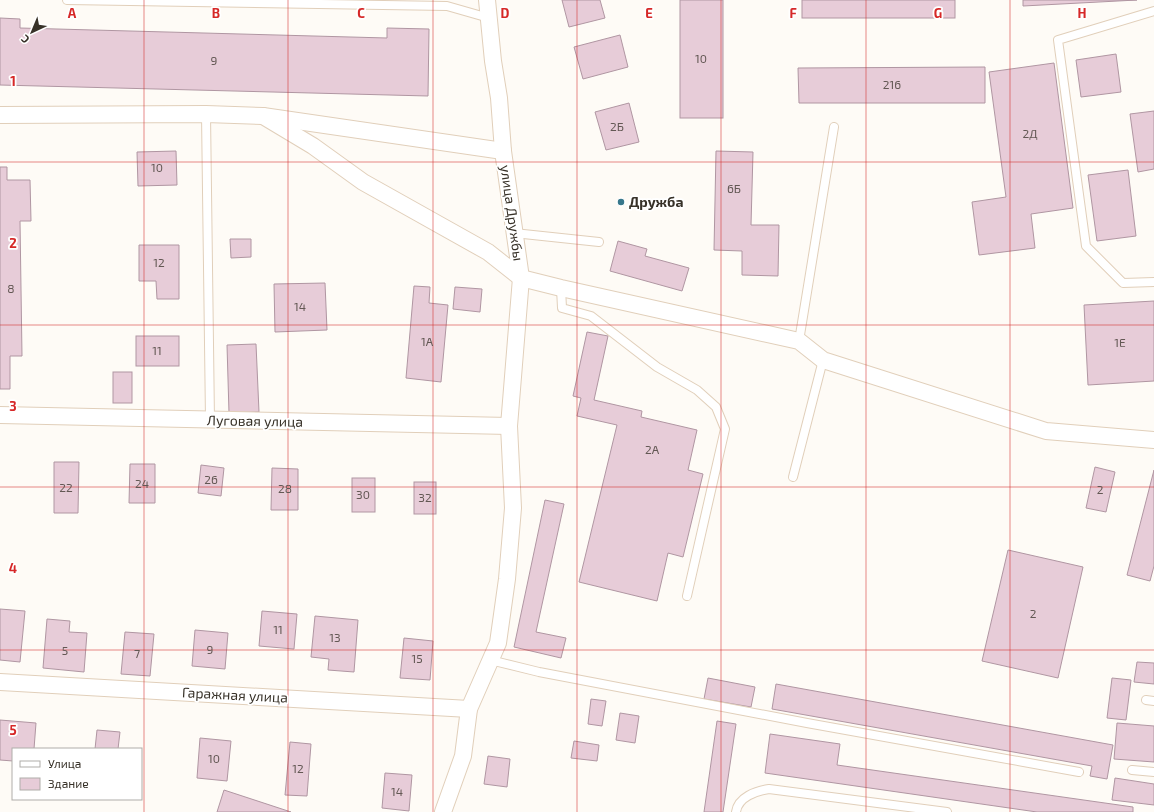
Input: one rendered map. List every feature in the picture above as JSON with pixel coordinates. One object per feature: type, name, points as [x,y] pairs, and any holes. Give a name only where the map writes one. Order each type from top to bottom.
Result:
[{"type":"street","name":"улица Дружбы","points":[[443,812],[463,756],[469,709],[498,642],[507,578],[513,508],[510,426],[521,278],[503,151],[499,98],[493,61],[487,0]]},
{"type":"street","points":[[0,115],[206,114],[263,116],[503,151]]},
{"type":"street","points":[[263,116],[313,146],[364,182],[488,252],[521,278],[799,341],[824,360],[1046,431],[1154,440]]},
{"type":"street","name":"Луговая улица","points":[[0,415],[510,426]]},
{"type":"street","name":"Гаражная улица","points":[[0,682],[469,709]]},
{"type":"lane","points":[[67,0],[446,6],[489,18]]},
{"type":"lane","points":[[1154,10],[1058,40],[1086,246],[1123,283],[1154,282]]},
{"type":"lane","points":[[206,114],[210,420]]},
{"type":"lane","points":[[799,341],[834,127]]},
{"type":"lane","points":[[514,233],[599,242]]},
{"type":"lane","points":[[561,288],[562,308],[591,316],[657,367],[697,390],[716,407],[725,429],[687,596]]},
{"type":"lane","points":[[793,477],[824,360]]},
{"type":"lane","points":[[490,660],[539,672],[807,723],[1079,772]]},
{"type":"lane","points":[[1132,770],[1154,772]]},
{"type":"lane","points":[[736,812],[741,801],[752,793],[769,789],[947,812]]},
{"type":"building","points":[[562,0],[600,0],[605,18],[569,27]]},
{"type":"building","points":[[680,0],[723,0],[723,118],[680,118]]},
{"type":"building","points":[[802,0],[955,0],[955,18],[802,18]]},
{"type":"building","points":[[1023,0],[1137,0],[1023,6]]},
{"type":"building","points":[[0,18],[20,19],[20,28],[387,38],[387,28],[429,29],[428,96],[0,85]]},
{"type":"building","points":[[620,35],[628,67],[583,79],[574,47]]},
{"type":"building","points":[[1116,54],[1121,92],[1081,97],[1076,60]]},
{"type":"building","points":[[1054,63],[1073,208],[1031,214],[1035,248],[979,255],[972,202],[1006,197],[989,72]]},
{"type":"building","points":[[985,67],[985,103],[799,103],[798,68]]},
{"type":"building","points":[[629,103],[639,142],[606,150],[595,112]]},
{"type":"building","points":[[1154,111],[1154,169],[1138,172],[1130,114]]},
{"type":"building","points":[[176,151],[177,185],[138,186],[137,152]]},
{"type":"building","points":[[716,151],[753,152],[751,225],[779,225],[778,276],[742,275],[742,251],[714,250]]},
{"type":"building","points":[[0,167],[7,167],[7,180],[30,180],[31,221],[20,221],[22,356],[10,356],[10,389],[0,389]]},
{"type":"building","points":[[1128,170],[1136,236],[1097,241],[1088,175]]},
{"type":"building","points":[[230,239],[251,239],[251,257],[231,258]]},
{"type":"building","points":[[618,241],[647,249],[645,256],[689,268],[682,291],[610,271]]},
{"type":"building","points":[[139,245],[179,245],[179,299],[157,299],[156,281],[139,281]]},
{"type":"building","points":[[325,283],[327,330],[275,332],[274,284]]},
{"type":"building","points":[[414,286],[430,287],[429,303],[448,305],[441,382],[406,378]]},
{"type":"building","points":[[455,287],[482,289],[480,312],[453,309]]},
{"type":"building","points":[[1154,301],[1154,381],[1088,385],[1084,305]]},
{"type":"building","points":[[587,332],[608,336],[594,400],[642,411],[641,417],[697,430],[688,470],[703,474],[683,557],[668,553],[657,601],[579,582],[617,425],[577,416],[581,398],[573,396]]},
{"type":"building","points":[[136,336],[179,336],[179,366],[136,366]]},
{"type":"building","points":[[256,344],[259,412],[229,413],[227,345]]},
{"type":"building","points":[[113,372],[132,372],[132,403],[113,403]]},
{"type":"building","points":[[54,462],[79,462],[78,513],[54,513]]},
{"type":"building","points":[[130,464],[155,464],[155,503],[129,503]]},
{"type":"building","points":[[201,465],[224,468],[221,496],[198,493]]},
{"type":"building","points":[[1095,467],[1115,472],[1106,512],[1086,508]]},
{"type":"building","points":[[272,468],[298,469],[298,510],[271,510]]},
{"type":"building","points":[[1154,470],[1154,566],[1150,581],[1127,575]]},
{"type":"building","points":[[352,478],[375,478],[375,512],[352,512]]},
{"type":"building","points":[[414,482],[436,482],[436,514],[414,514]]},
{"type":"building","points":[[545,500],[564,504],[536,632],[566,638],[561,658],[514,647]]},
{"type":"building","points":[[1008,550],[1083,567],[1058,678],[982,661]]},
{"type":"building","points":[[0,609],[25,611],[20,662],[0,660]]},
{"type":"building","points":[[262,611],[297,614],[294,649],[259,646]]},
{"type":"building","points":[[315,616],[358,620],[354,672],[328,670],[329,659],[311,657]]},
{"type":"building","points":[[47,619],[70,621],[69,632],[87,633],[84,672],[43,668]]},
{"type":"building","points":[[195,630],[228,633],[225,669],[192,666]]},
{"type":"building","points":[[125,632],[154,634],[150,676],[121,674]]},
{"type":"building","points":[[404,638],[433,641],[430,680],[400,678]]},
{"type":"building","points":[[1137,662],[1154,663],[1154,684],[1134,682]]},
{"type":"building","points":[[708,678],[755,687],[751,707],[704,699]]},
{"type":"building","points":[[1112,678],[1131,680],[1126,720],[1107,718]]},
{"type":"building","points":[[776,684],[1113,745],[1107,779],[1090,776],[1092,766],[772,709]]},
{"type":"building","points":[[591,699],[606,701],[602,726],[588,724]]},
{"type":"building","points":[[620,713],[639,716],[635,743],[616,740]]},
{"type":"building","points":[[0,720],[36,723],[34,748],[12,748],[12,761],[0,760]]},
{"type":"building","points":[[717,721],[736,724],[723,812],[704,812]]},
{"type":"building","points":[[1117,723],[1154,726],[1154,762],[1114,759]]},
{"type":"building","points":[[97,730],[120,732],[118,748],[95,748]]},
{"type":"building","points":[[770,734],[840,744],[837,765],[1133,807],[1133,812],[1037,812],[765,773]]},
{"type":"building","points":[[200,738],[231,741],[227,781],[197,778]]},
{"type":"building","points":[[574,741],[599,745],[597,761],[571,758]]},
{"type":"building","points":[[290,742],[311,744],[307,796],[285,795]]},
{"type":"building","points":[[488,756],[510,759],[507,787],[484,784]]},
{"type":"building","points":[[385,773],[412,775],[409,811],[382,808]]},
{"type":"building","points":[[1115,778],[1154,784],[1154,805],[1112,800]]},
{"type":"building","points":[[224,790],[291,812],[217,812]]},
{"type":"place","name":"Дружба","points":[[621,202]]}]
